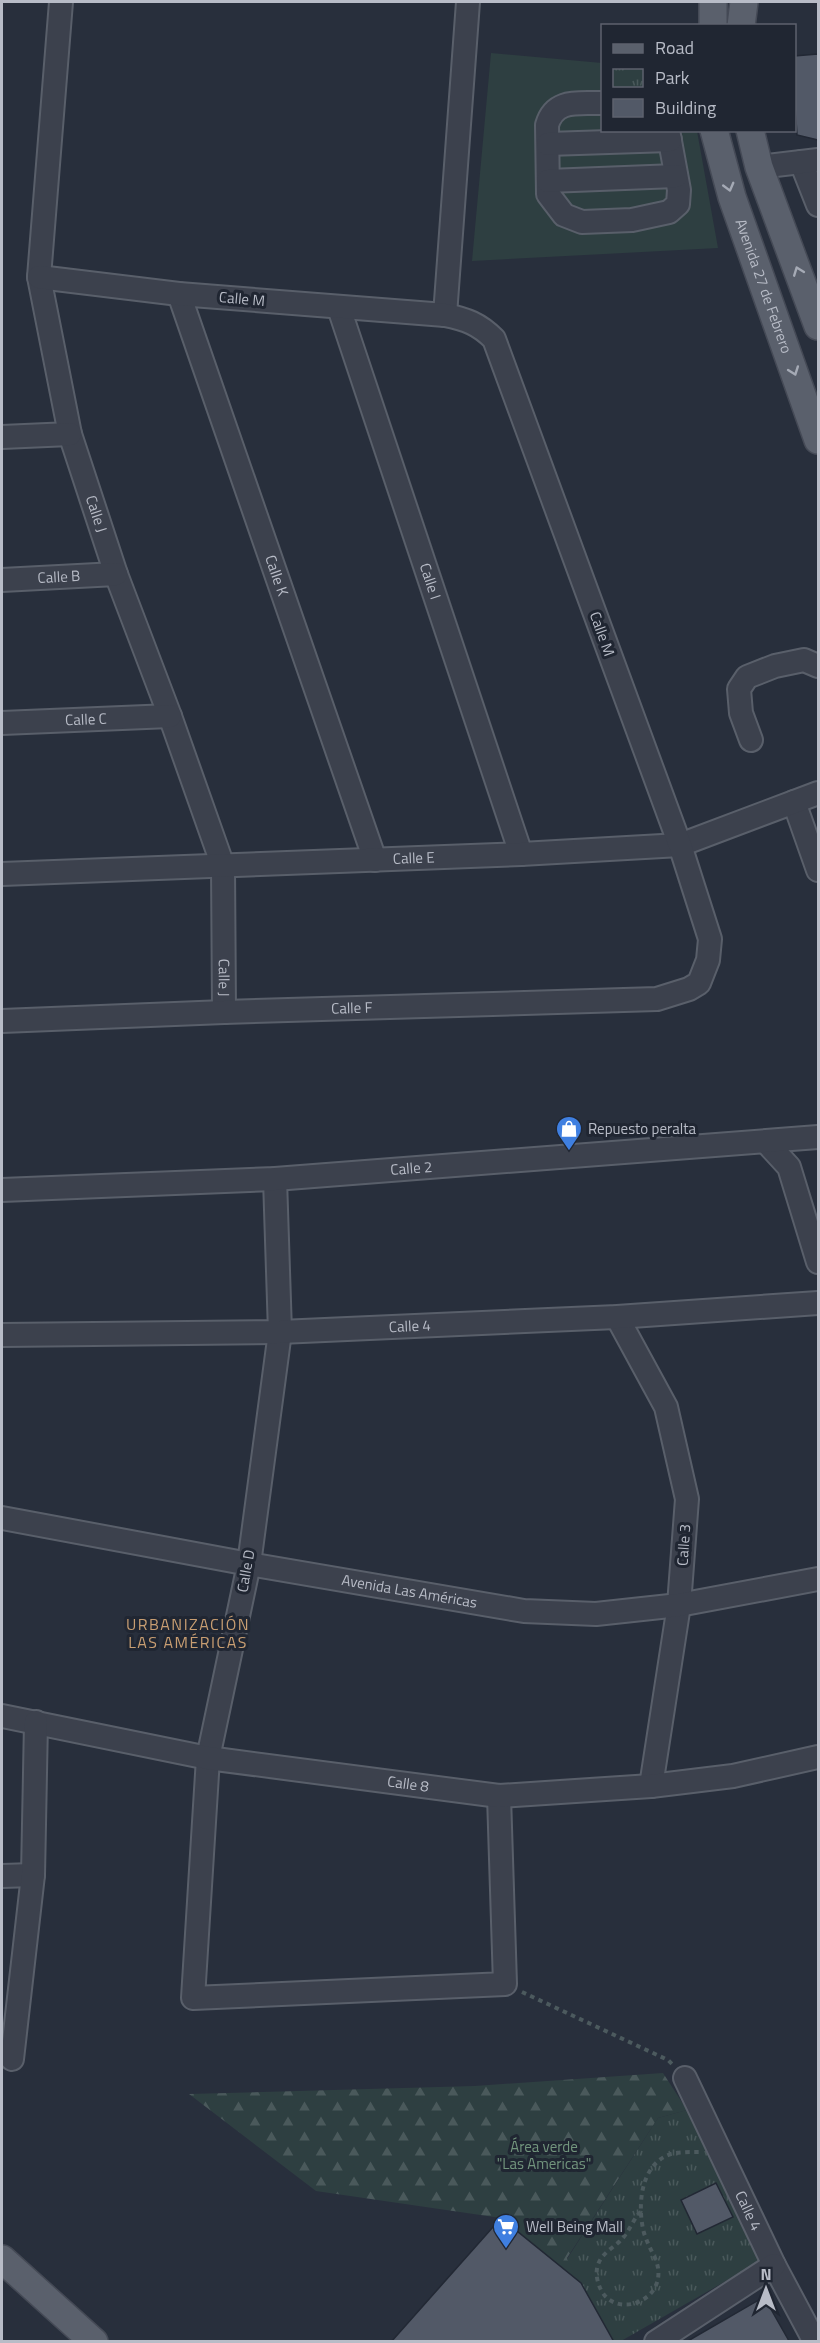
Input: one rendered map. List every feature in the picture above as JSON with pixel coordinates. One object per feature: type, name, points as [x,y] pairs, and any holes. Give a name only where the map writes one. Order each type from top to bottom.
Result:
[{"type":"main road","points":[[712,24],[713,2]]},
{"type":"main road","points":[[741,24],[744,2]]},
{"type":"main road","name":"Avenida 27 de Febrero","points":[[715,132],[732,197],[819,440]]},
{"type":"main road","points":[[750,132],[759,167],[818,325]]},
{"type":"main road","points":[[2,2259],[94,2342]]},
{"type":"street","name":"Calle J","points":[[61,2],[39,277],[70,434],[116,574],[170,716],[223,866],[224,1012]]},
{"type":"street","points":[[445,315],[468,2]]},
{"type":"street","points":[[548,144],[669,135],[678,204],[669,212],[632,220],[582,222],[564,214],[548,194],[547,125],[554,110],[569,104],[601,103]]},
{"type":"street","points":[[759,167],[810,161],[819,205]]},
{"type":"street","points":[[548,181],[676,176]]},
{"type":"street","name":"Calle M","points":[[39,277],[179,294],[445,315],[467,320],[482,327],[494,339],[680,845],[710,939],[708,960],[699,983]]},
{"type":"street","name":"Calle K","points":[[179,294],[375,860]]},
{"type":"street","name":"Calle I","points":[[339,308],[521,854]]},
{"type":"street","points":[[2,436],[70,434]]},
{"type":"street","name":"Calle B","points":[[2,580],[116,574]]},
{"type":"street","points":[[751,740],[741,713],[739,689],[747,677],[775,666],[804,660],[819,666]]},
{"type":"street","name":"Calle C","points":[[2,723],[170,716]]},
{"type":"street","name":"Calle E","points":[[2,874],[521,854],[680,845],[819,793]]},
{"type":"street","points":[[795,802],[819,870]]},
{"type":"street","name":"Calle F","points":[[2,1021],[657,999],[677,994],[699,983]]},
{"type":"street","name":"Calle 2","points":[[2,1190],[274,1179],[819,1137]]},
{"type":"street","points":[[766,1142],[789,1167],[819,1263]]},
{"type":"street","name":"Calle D","points":[[274,1179],[280,1332],[249,1564],[208,1758],[193,1998],[505,1984]]},
{"type":"street","name":"Calle 4","points":[[2,1335],[280,1332],[617,1317],[819,1303]]},
{"type":"street","name":"Calle 3","points":[[617,1317],[666,1407],[687,1498],[679,1605],[651,1786]]},
{"type":"street","name":"Avenida Las Américas","points":[[2,1518],[249,1564],[524,1611],[596,1614],[679,1605],[819,1579]]},
{"type":"street","name":"Calle 8","points":[[2,1716],[208,1758],[499,1796],[651,1786],[733,1776],[819,1757]]},
{"type":"street","points":[[12,2060],[33,1875],[36,1722]]},
{"type":"street","points":[[499,1796],[505,1984]]},
{"type":"street","points":[[2,1876],[33,1875]]},
{"type":"street","name":"Calle 4","points":[[685,2078],[774,2265],[815,2342]]},
{"type":"street","points":[[656,2342],[774,2265]]},
{"type":"path","points":[[505,1984],[668,2060],[685,2078]]},
{"type":"path","points":[[641,2212],[636,2215],[630,2230],[597,2266],[599,2286],[605,2296],[614,2302],[634,2304],[652,2294],[656,2286],[657,2264],[645,2235],[641,2212],[644,2184],[649,2172],[663,2158],[672,2154],[720,2153]]},
{"type":"green space","points":[[491,53],[601,63],[601,132],[697,132],[718,248],[472,261]]},
{"type":"green space","name":"Área verde \"Las Americas\"","points":[[663,2073],[687,2110],[658,2118],[567,2258],[581,2283],[501,2218],[316,2191],[189,2094],[475,2086]]},
{"type":"green space","points":[[687,2110],[759,2262],[621,2341],[614,2342],[567,2259],[658,2118]]},
{"type":"building","points":[[818,54],[818,140],[797,135],[796,56]]},
{"type":"building","points":[[716,2183],[733,2217],[697,2234],[681,2200]]},
{"type":"building","name":"Well Being Mall","points":[[501,2218],[581,2283],[614,2342],[391,2342]]},
{"type":"building","points":[[764,2297],[789,2341],[686,2342]]},
{"type":"place","name":"Repuesto peralta","points":[[569,1152]]},
{"type":"place","name":"Well Being Mall","points":[[506,2250]]},
{"type":"district","name":"URBANIZACIÓN LAS AMÉRICAS","points":[[188,1633]]}]
